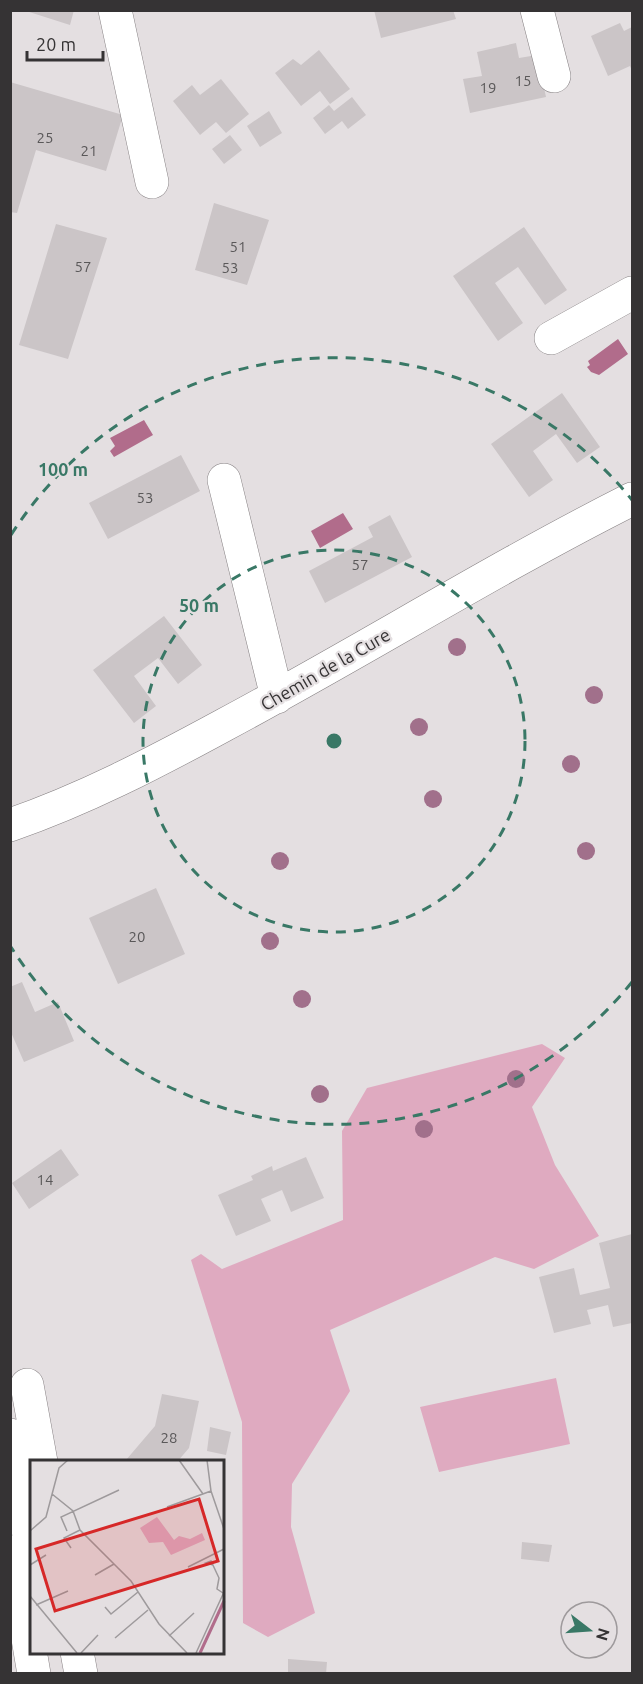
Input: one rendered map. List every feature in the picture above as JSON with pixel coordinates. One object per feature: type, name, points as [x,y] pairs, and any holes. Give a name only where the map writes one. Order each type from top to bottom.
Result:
[{"type":"street","points":[[115,10],[152,182]]},
{"type":"street","points":[[537,10],[554,76]]},
{"type":"street","points":[[551,338],[633,293]]},
{"type":"street","points":[[224,480],[277,697]]},
{"type":"street","name":"Chemin de la Cure","points":[[10,825],[67,805],[277,697],[549,540],[633,499]]},
{"type":"street","points":[[27,1385],[41,1460]]},
{"type":"street","points":[[10,1435],[29,1535],[27,1546],[13,1571],[18,1622],[34,1674]]},
{"type":"street","points":[[77,1654],[81,1674]]},
{"type":"shaded area","points":[[618,339],[628,354],[599,375],[591,372],[587,367],[590,365],[588,361]]},
{"type":"shaded area","points":[[144,420],[153,435],[114,457],[110,451],[115,446],[110,438]]},
{"type":"shaded area","points":[[343,513],[353,529],[320,548],[311,531]]},
{"type":"shaded area","points":[[542,1044],[565,1058],[532,1107],[555,1165],[599,1236],[534,1269],[495,1257],[330,1330],[350,1391],[292,1484],[291,1527],[315,1613],[268,1637],[243,1623],[242,1422],[191,1260],[201,1254],[222,1269],[343,1220],[342,1131],[367,1088]]},
{"type":"shaded area","points":[[556,1378],[570,1444],[439,1472],[420,1407]]},
{"type":"building","points":[[23,10],[74,10],[70,25]]},
{"type":"building","points":[[374,10],[453,10],[456,19],[381,38]]},
{"type":"building","points":[[620,23],[624,31],[632,27],[632,71],[630,66],[608,76],[591,36]]},
{"type":"building","points":[[516,43],[519,58],[537,55],[546,97],[470,113],[463,79],[482,76],[477,52]]},
{"type":"building","points":[[319,50],[350,89],[330,104],[320,91],[301,106],[275,73],[293,59],[301,65]]},
{"type":"building","points":[[221,79],[249,114],[226,133],[216,122],[200,135],[173,101],[192,85],[200,95]]},
{"type":"building","points":[[10,82],[123,115],[106,171],[36,150],[17,213],[10,212]]},
{"type":"building","points":[[352,97],[366,115],[348,129],[342,121],[325,134],[313,118],[329,105],[334,111]]},
{"type":"building","points":[[269,111],[282,133],[260,147],[247,126]]},
{"type":"building","points":[[230,135],[242,150],[224,164],[212,149]]},
{"type":"building","points":[[214,203],[269,220],[247,285],[195,270]]},
{"type":"building","points":[[56,224],[107,238],[68,359],[19,345]]},
{"type":"building","points":[[524,227],[567,290],[545,305],[518,267],[495,283],[523,323],[498,341],[453,276]]},
{"type":"building","points":[[562,393],[600,447],[577,463],[556,434],[533,451],[553,480],[529,497],[491,444]]},
{"type":"building","points":[[181,455],[200,491],[108,539],[89,503]]},
{"type":"building","points":[[390,515],[412,557],[325,603],[309,571],[373,537],[368,527]]},
{"type":"building","points":[[164,616],[202,665],[178,684],[158,658],[134,676],[156,706],[134,723],[93,670]]},
{"type":"building","points":[[156,888],[185,954],[118,984],[89,918]]},
{"type":"building","points":[[22,982],[35,1012],[58,1002],[74,1041],[24,1062],[10,1030],[10,987]]},
{"type":"building","points":[[61,1149],[79,1175],[29,1209],[12,1183]]},
{"type":"building","points":[[306,1157],[324,1198],[291,1212],[282,1190],[261,1199],[271,1221],[236,1236],[218,1195],[253,1180],[251,1176],[272,1166],[273,1171]]},
{"type":"building","points":[[632,1234],[632,1323],[613,1327],[608,1305],[587,1310],[591,1324],[554,1333],[539,1277],[574,1268],[580,1295],[610,1288],[599,1243]]},
{"type":"building","points":[[162,1394],[199,1401],[189,1448],[179,1460],[126,1460],[155,1426]]},
{"type":"building","points":[[210,1427],[231,1432],[226,1455],[207,1451]]},
{"type":"building","points":[[522,1542],[552,1545],[549,1562],[521,1559]]},
{"type":"building","points":[[288,1659],[327,1662],[326,1674],[288,1674]]}]
